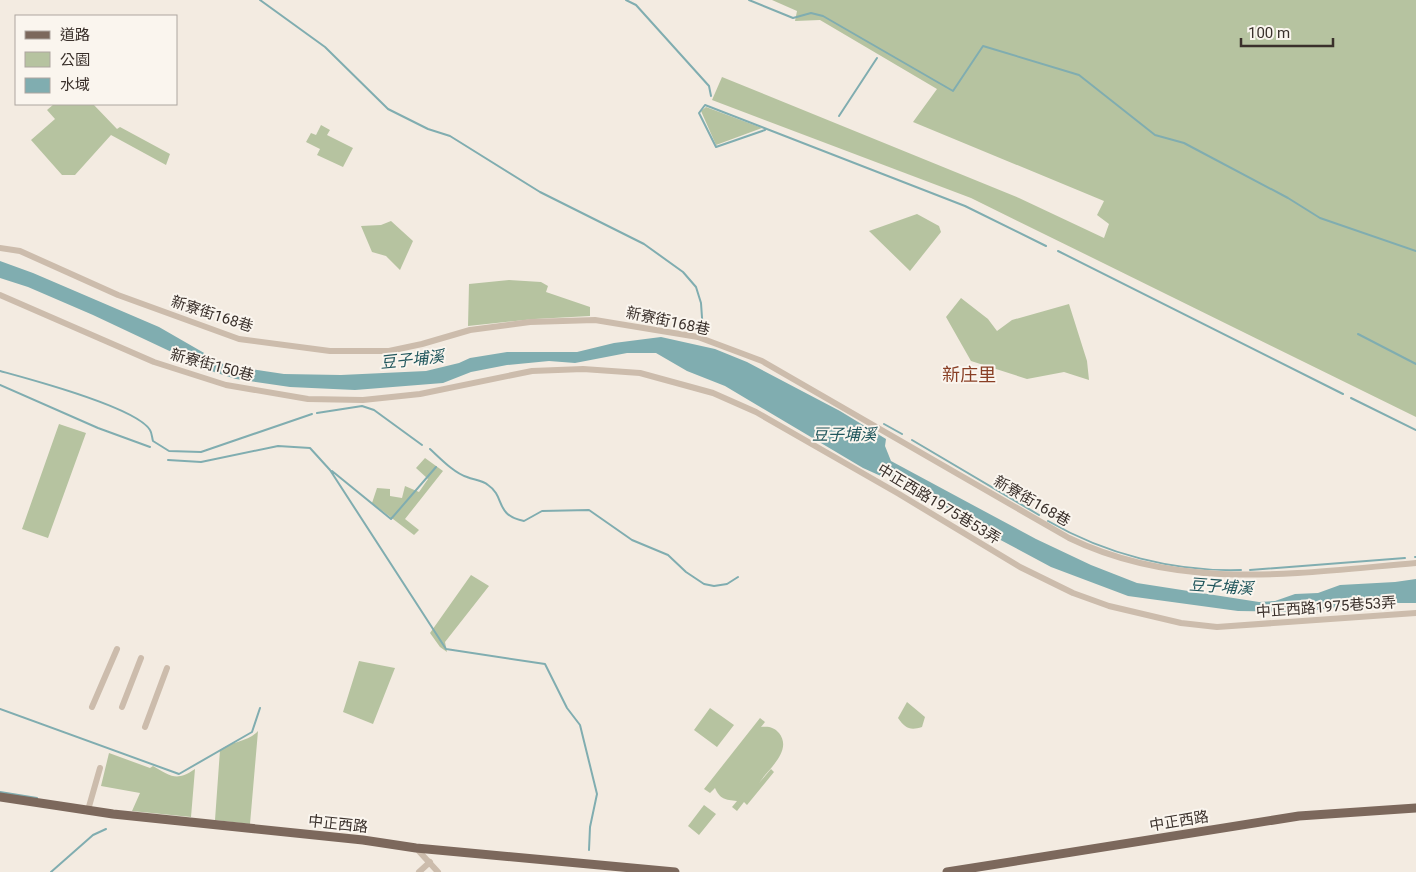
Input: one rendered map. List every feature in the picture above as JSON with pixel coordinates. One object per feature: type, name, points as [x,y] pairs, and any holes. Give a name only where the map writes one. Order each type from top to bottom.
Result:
[{"type":"main road","name":"中正西路","points":[[0,797],[88,810],[363,840],[416,848],[675,872]]},
{"type":"main road","name":"中正西路","points":[[947,872],[1299,816],[1416,808]]},
{"type":"street","name":"新寮街168巷","points":[[0,248],[20,252],[118,295],[238,339],[330,351],[389,351],[422,344],[470,330],[530,322],[596,320],[698,337],[762,360],[1069,538],[1097,551],[1161,569],[1246,576],[1416,563]]},
{"type":"street","name":"新寮街150巷","points":[[0,295],[154,362],[226,385],[308,399],[363,400],[420,394],[459,386]]},
{"type":"street","name":"中正西路1975巷53弄","points":[[459,386],[532,371],[583,369],[640,373],[714,393],[775,422],[1046,581],[1073,594],[1128,612],[1181,623],[1217,626],[1416,613]]},
{"type":"street","points":[[92,707],[117,649]]},
{"type":"street","points":[[122,707],[140,658]]},
{"type":"street","points":[[145,727],[167,668]]},
{"type":"street","points":[[88,810],[100,768]]},
{"type":"street","points":[[416,848],[438,872]]},
{"type":"street","points":[[419,872],[430,862]]},
{"type":"green space","points":[[772,0],[1416,0],[1416,417],[971,198],[712,100],[722,77],[1019,198],[1104,238],[1109,224],[1097,215],[1104,201],[913,122],[937,89],[820,20],[795,21],[797,11]]},
{"type":"green space","points":[[53,105],[94,105],[117,129],[120,127],[170,154],[166,165],[111,135],[75,175],[62,175],[31,140],[55,119],[47,110]]},
{"type":"green space","points":[[706,107],[762,128],[716,145],[701,111]]},
{"type":"green space","points":[[321,125],[330,130],[327,135],[353,148],[343,167],[317,155],[320,149],[306,142],[311,133],[316,135]]},
{"type":"green space","points":[[917,214],[939,226],[941,232],[910,271],[869,231]]},
{"type":"green space","points":[[391,221],[413,241],[400,270],[386,256],[372,252],[361,226],[381,225]]},
{"type":"green space","points":[[509,280],[541,282],[548,286],[546,292],[590,307],[590,316],[535,319],[468,326],[469,284]]},
{"type":"green space","points":[[961,298],[988,319],[997,331],[1012,320],[1069,304],[1087,361],[1089,380],[1064,372],[1027,379],[971,361],[946,317]]},
{"type":"green space","points":[[59,424],[86,433],[48,538],[22,529]]},
{"type":"green space","points":[[425,458],[443,471],[405,519],[419,530],[414,535],[372,503],[377,488],[390,489],[390,496],[402,498],[405,486],[419,492],[428,479],[416,468]]},
{"type":"green space","points":[[471,575],[489,586],[445,642],[447,652],[440,647],[430,633]]},
{"type":"green space","points":[[359,661],[395,668],[373,724],[343,712]]},
{"type":"green space","points":[[907,702],[925,717],[922,727],[908,728],[898,718]]},
{"type":"green space","points":[[710,708],[734,725],[717,747],[694,730]]},
{"type":"green space","points":[[760,718],[765,722],[761,727],[771,727],[779,733],[783,740],[783,746],[778,759],[759,783],[771,769],[774,772],[747,805],[744,802],[737,811],[732,807],[737,801],[723,798],[715,788],[710,793],[704,789]]},
{"type":"green space","points":[[258,731],[250,824],[215,820],[220,750],[254,735]]},
{"type":"green space","points":[[109,753],[150,768],[153,766],[164,773],[174,776],[183,775],[195,769],[191,817],[132,811],[140,793],[101,786]]},
{"type":"green space","points":[[704,805],[716,814],[699,835],[688,826]]},
{"type":"water","name":"豆子埔溪","points":[[0,261],[33,273],[159,327],[225,365],[284,374],[341,375],[426,371],[459,363],[470,358],[507,352],[577,352],[614,343],[661,337],[715,349],[747,362],[840,411],[886,439],[885,446],[891,461],[1036,539],[1091,565],[1137,583],[1259,602],[1275,601],[1295,594],[1318,593],[1340,585],[1416,579],[1416,603],[1372,603],[1299,612],[1238,611],[1128,596],[1051,567],[993,536],[907,483],[888,475],[883,477],[863,468],[725,386],[687,371],[656,353],[627,353],[575,363],[549,361],[507,365],[471,372],[443,383],[355,390],[290,387],[236,379],[214,372],[93,315],[28,287],[0,278]]},
{"type":"waterway","points":[[260,0],[325,47],[388,109],[428,129],[450,136],[540,192],[644,244],[683,272],[696,287],[701,303],[703,332]]},
{"type":"waterway","points":[[626,0],[636,5],[709,86],[711,96]]},
{"type":"waterway","points":[[749,0],[793,18],[811,13],[823,16],[953,91],[983,46],[1079,75],[1155,135],[1184,143],[1288,198],[1320,218],[1416,251]]},
{"type":"waterway","points":[[839,116],[877,58]]},
{"type":"waterway","points":[[765,130],[716,147],[699,113],[705,105],[965,206],[1046,246]]},
{"type":"waterway","points":[[1058,251],[1343,394]]},
{"type":"waterway","points":[[1358,334],[1416,364]]},
{"type":"waterway","points":[[0,371],[81,395],[125,412],[141,421],[150,430],[153,441],[169,451],[201,452],[312,414]]},
{"type":"waterway","points":[[0,385],[98,428],[150,447]]},
{"type":"waterway","points":[[1351,398],[1416,430]]},
{"type":"waterway","points":[[317,413],[362,406],[374,410],[422,445]]},
{"type":"waterway","points":[[884,424],[902,434]]},
{"type":"waterway","points":[[912,440],[1039,515]]},
{"type":"waterway","points":[[168,460],[201,462],[278,446],[310,448],[330,470],[446,649],[545,664],[567,708],[580,725],[597,794],[590,827],[589,850]]},
{"type":"waterway","points":[[430,449],[457,472],[488,485],[497,495],[508,515],[515,518],[524,521],[542,511],[589,510],[632,540],[668,555],[686,572],[704,584],[714,586],[727,584],[738,577]]},
{"type":"waterway","points":[[332,471],[391,519],[436,467]]},
{"type":"waterway","points":[[1048,521],[1093,543],[1141,559],[1191,568],[1241,570]]},
{"type":"waterway","points":[[1250,570],[1405,558]]},
{"type":"waterway","points":[[0,709],[179,774],[252,732],[260,708]]},
{"type":"waterway","points":[[0,792],[37,798]]},
{"type":"waterway","points":[[51,872],[93,835],[106,829]]},
{"type":"district","name":"新庄里","points":[[969,375]]}]
